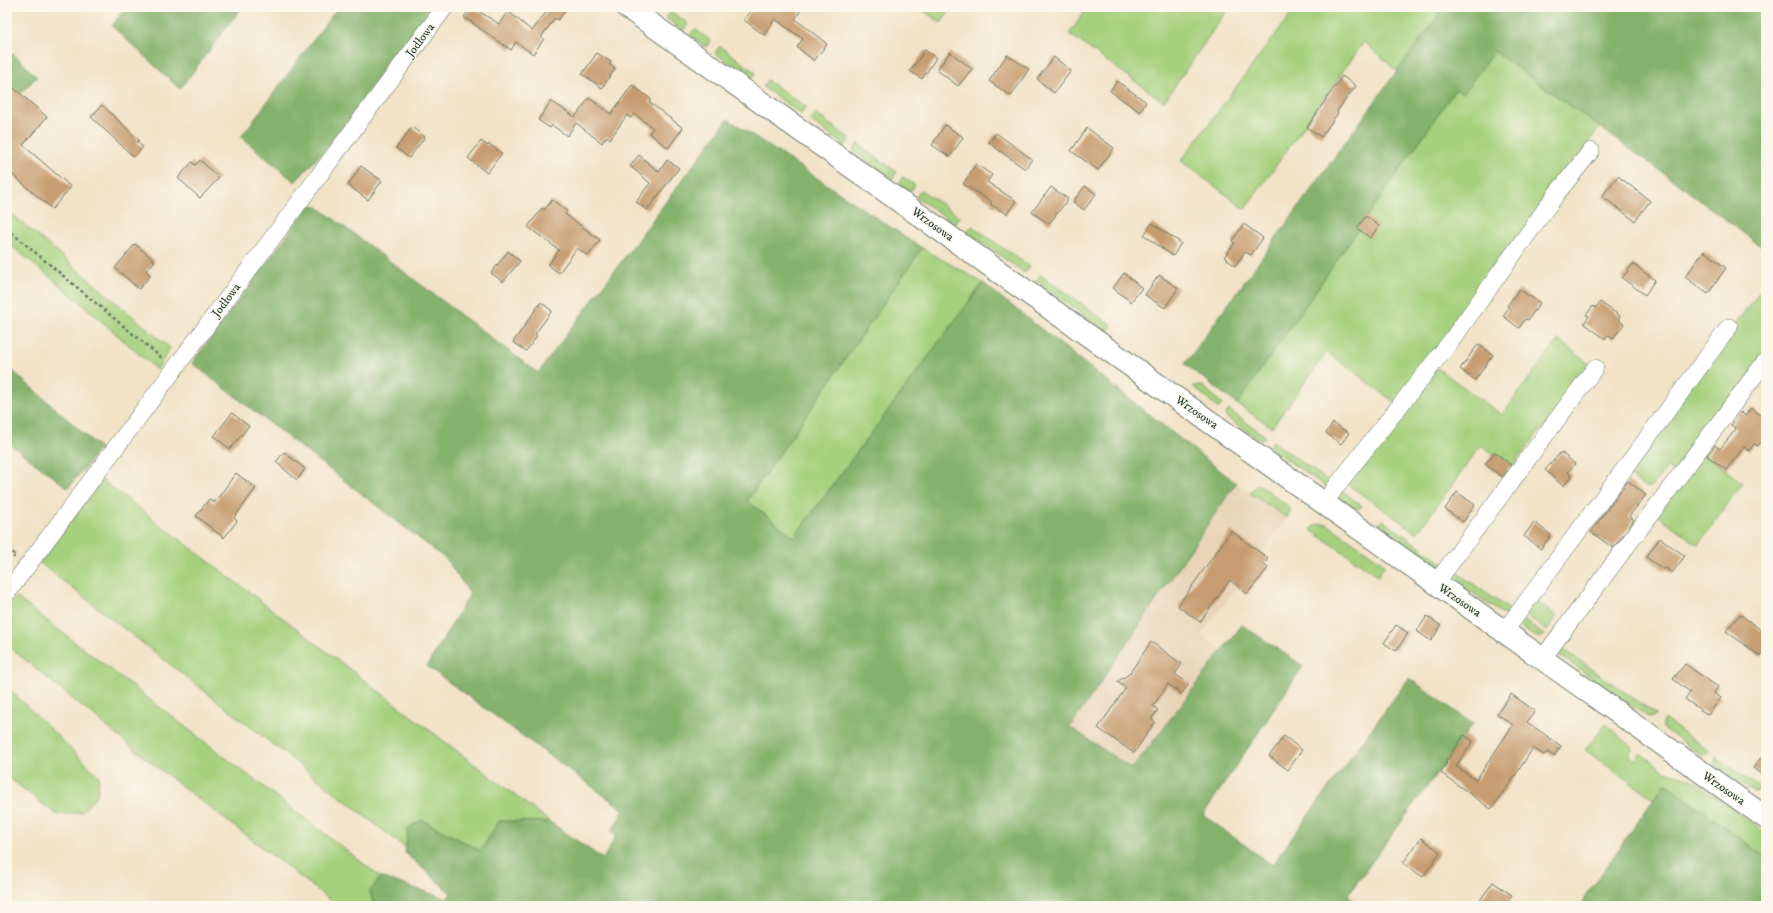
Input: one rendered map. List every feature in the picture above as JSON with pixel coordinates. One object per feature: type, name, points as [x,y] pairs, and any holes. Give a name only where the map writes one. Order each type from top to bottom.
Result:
[{"type":"main road","name":"Wrzosowa","points":[[627,7],[1766,818]]},
{"type":"street","name":"Jodłowa","points":[[7,593],[445,7]]},
{"type":"street","points":[[1324,504],[1337,485],[1451,341],[1557,193],[1591,151]]},
{"type":"street","points":[[1504,632],[1730,326]]},
{"type":"street","points":[[1542,658],[1764,363]]},
{"type":"street","points":[[1436,583],[1595,368]]},
{"type":"path","points":[[7,229],[174,368]]},
{"type":"path","points":[[7,550],[22,558]]},
{"type":"shaded area","points":[[1236,483],[1287,518],[1201,635],[1223,651],[1132,769],[1069,726]]},
{"type":"green space","points":[[126,7],[242,7],[180,89],[112,26]]},
{"type":"green space","points":[[338,7],[435,7],[330,144],[295,182],[241,137]]},
{"type":"green space","points":[[918,7],[953,7],[941,23]]},
{"type":"green space","points":[[1088,7],[1229,7],[1164,102],[1069,34]]},
{"type":"green space","points":[[1296,7],[1431,7],[1440,14],[1397,71],[1364,42],[1245,209],[1181,161]]},
{"type":"green space","points":[[1431,7],[1766,7],[1766,250],[1673,180],[1494,51],[1464,93],[1455,90],[1237,404],[1185,364],[1440,14]]},
{"type":"green space","points":[[671,11],[688,24],[683,31],[666,18]]},
{"type":"green space","points":[[695,29],[711,41],[706,47],[690,35]]},
{"type":"green space","points":[[720,46],[756,73],[751,79],[715,53]]},
{"type":"green space","points":[[7,48],[37,77],[20,94],[7,82]]},
{"type":"green space","points":[[1494,51],[1600,127],[1397,404],[1327,352],[1272,427],[1237,404],[1455,90],[1464,92]]},
{"type":"green space","points":[[767,80],[806,107],[801,114],[763,87]]},
{"type":"green space","points":[[816,114],[850,139],[845,146],[811,121]]},
{"type":"green space","points":[[728,119],[922,248],[747,501],[794,537],[983,283],[1236,483],[1070,727],[1132,769],[1242,625],[1303,666],[1203,815],[1272,865],[1409,678],[1473,724],[1347,896],[1362,906],[374,906],[370,891],[381,877],[447,899],[451,893],[405,853],[408,828],[422,820],[481,851],[499,821],[550,822],[603,859],[616,836],[611,831],[624,810],[427,666],[470,594],[447,560],[192,363],[309,206],[318,207],[538,373]]},
{"type":"green space","points":[[858,144],[897,172],[892,179],[853,151]]},
{"type":"green space","points":[[903,177],[915,185],[910,192],[898,184]]},
{"type":"green space","points":[[921,190],[960,217],[955,224],[916,197]]},
{"type":"green space","points":[[7,210],[170,348],[157,370],[80,302],[7,242]]},
{"type":"green space","points":[[972,226],[1030,267],[1025,273],[967,232]]},
{"type":"green space","points":[[922,248],[983,283],[794,537],[747,501]]},
{"type":"green space","points":[[1040,275],[1112,325],[1107,332],[1036,281]]},
{"type":"green space","points":[[1766,283],[1766,351],[1676,473],[1667,467],[1651,487],[1645,487],[1626,474]]},
{"type":"green space","points":[[1558,340],[1592,366],[1512,466],[1495,452],[1493,454],[1481,445],[1417,533],[1347,484],[1437,368],[1502,415]]},
{"type":"green space","points":[[7,366],[100,448],[68,488],[7,442]]},
{"type":"green space","points":[[1193,386],[1203,386],[1222,404],[1219,408],[1216,407]]},
{"type":"green space","points":[[1229,410],[1265,436],[1264,438],[1257,439],[1226,417]]},
{"type":"green space","points":[[1273,441],[1332,484],[1327,487],[1325,486],[1273,450],[1270,445]]},
{"type":"green space","points":[[1700,451],[1743,483],[1698,545],[1656,514]]},
{"type":"green space","points":[[102,480],[550,822],[499,821],[481,851],[422,820],[408,828],[406,848],[40,563]]},
{"type":"green space","points":[[1257,485],[1262,486],[1290,508],[1287,518],[1250,493]]},
{"type":"green space","points":[[1341,490],[1362,506],[1355,509],[1340,497]]},
{"type":"green space","points":[[1383,520],[1445,565],[1437,567],[1378,526]]},
{"type":"green space","points":[[1327,524],[1382,562],[1384,566],[1378,576],[1311,530],[1314,526]]},
{"type":"green space","points":[[1452,569],[1513,612],[1508,616],[1504,615],[1452,578]]},
{"type":"green space","points":[[16,597],[381,877],[370,891],[374,906],[338,906],[144,757],[7,645],[7,609]]},
{"type":"green space","points":[[1533,598],[1557,616],[1547,631],[1522,612]]},
{"type":"green space","points":[[1520,617],[1544,635],[1538,637],[1531,635],[1518,622]]},
{"type":"green space","points":[[1556,644],[1656,714],[1652,718],[1648,717],[1559,655]]},
{"type":"green space","points":[[7,687],[99,776],[97,795],[82,812],[57,815],[7,776]]},
{"type":"green space","points":[[1664,719],[1709,751],[1707,754],[1701,755],[1663,728]]},
{"type":"green space","points":[[1606,724],[1633,748],[1628,755],[1635,760],[1640,753],[1665,771],[1691,779],[1766,833],[1766,858],[1666,783],[1654,799],[1585,750]]},
{"type":"green space","points":[[1716,757],[1761,789],[1753,792],[1715,765]]},
{"type":"green space","points":[[1665,783],[1766,858],[1766,906],[1579,906]]},
{"type":"building","points":[[472,7],[499,24],[508,11],[532,31],[547,11],[542,7],[568,7],[558,20],[555,18],[541,37],[544,39],[533,54],[516,42],[511,50],[464,17]]},
{"type":"building","points":[[754,7],[803,7],[795,19],[827,44],[814,61],[797,47],[803,39],[775,19],[764,35],[744,20]]},
{"type":"building","points":[[925,50],[936,58],[922,79],[910,71]]},
{"type":"building","points":[[950,52],[972,69],[958,86],[937,70]]},
{"type":"building","points":[[597,53],[611,62],[609,64],[615,69],[602,88],[582,74]]},
{"type":"building","points":[[1007,55],[1029,69],[1011,96],[989,81]]},
{"type":"building","points":[[1054,57],[1071,71],[1054,93],[1037,79]]},
{"type":"building","points":[[1342,76],[1356,86],[1337,111],[1338,113],[1321,137],[1307,127]]},
{"type":"building","points":[[1117,81],[1146,102],[1140,112],[1110,91]]},
{"type":"building","points":[[7,82],[47,117],[23,145],[71,187],[52,209],[7,170]]},
{"type":"building","points":[[632,85],[651,99],[649,102],[683,128],[668,148],[649,133],[653,128],[634,114],[631,118],[627,115],[610,139],[607,136],[602,143],[576,123],[567,136],[552,125],[550,128],[538,120],[551,101],[575,117],[589,98],[611,114]]},
{"type":"building","points":[[102,105],[139,140],[137,142],[143,147],[134,157],[91,117]]},
{"type":"building","points":[[945,125],[963,137],[950,157],[932,145]]},
{"type":"building","points":[[412,127],[425,137],[409,158],[396,148]]},
{"type":"building","points":[[1087,128],[1114,148],[1098,170],[1071,151]]},
{"type":"building","points":[[996,133],[1032,159],[1025,169],[989,143]]},
{"type":"building","points":[[481,141],[488,146],[489,144],[502,153],[487,173],[468,158]]},
{"type":"building","points":[[639,155],[659,172],[667,160],[679,168],[647,210],[636,202],[650,183],[630,166]]},
{"type":"building","points":[[200,160],[219,178],[200,198],[178,178],[192,162],[195,165]]},
{"type":"building","points":[[976,164],[992,175],[987,182],[1016,201],[1007,214],[990,204],[992,202],[963,184]]},
{"type":"building","points":[[361,166],[382,181],[368,200],[348,185]]},
{"type":"building","points":[[1618,176],[1650,201],[1635,221],[1602,196]]},
{"type":"building","points":[[1085,186],[1096,194],[1084,210],[1073,202]]},
{"type":"building","points":[[1051,187],[1068,199],[1049,224],[1032,212]]},
{"type":"building","points":[[552,200],[567,211],[565,214],[600,240],[588,256],[577,248],[559,273],[548,265],[559,250],[528,227],[542,208],[544,210]]},
{"type":"building","points":[[1366,216],[1379,226],[1370,238],[1357,228]]},
{"type":"building","points":[[1152,223],[1181,243],[1173,256],[1144,235]]},
{"type":"building","points":[[1244,224],[1263,238],[1251,255],[1245,252],[1235,266],[1224,257],[1235,243],[1232,241]]},
{"type":"building","points":[[135,244],[155,261],[146,271],[151,275],[139,289],[115,268]]},
{"type":"building","points":[[508,251],[520,261],[503,282],[491,273]]},
{"type":"building","points":[[1704,251],[1726,268],[1708,294],[1685,277]]},
{"type":"building","points":[[1633,264],[1655,280],[1645,295],[1622,278]]},
{"type":"building","points":[[1124,273],[1142,288],[1131,302],[1113,288]]},
{"type":"building","points":[[1159,275],[1178,288],[1165,308],[1145,295]]},
{"type":"building","points":[[1519,289],[1540,303],[1528,320],[1525,319],[1519,328],[1503,316],[1509,307],[1507,306]]},
{"type":"building","points":[[541,302],[552,311],[535,334],[537,336],[526,351],[513,342]]},
{"type":"building","points":[[1600,302],[1620,316],[1618,319],[1624,324],[1613,339],[1608,335],[1605,339],[1584,323],[1589,316],[1586,315],[1593,306],[1596,308]]},
{"type":"building","points":[[1478,344],[1493,355],[1475,380],[1460,369]]},
{"type":"building","points":[[1751,408],[1766,419],[1766,435],[1758,446],[1754,444],[1749,451],[1744,447],[1726,470],[1707,456],[1715,445],[1720,449],[1736,429],[1731,425],[1741,412],[1745,416]]},
{"type":"building","points":[[232,413],[249,426],[230,449],[214,436]]},
{"type":"building","points":[[1333,423],[1349,433],[1341,444],[1326,433]]},
{"type":"building","points":[[284,452],[305,469],[297,480],[276,462]]},
{"type":"building","points":[[1495,452],[1511,465],[1502,477],[1485,464]]},
{"type":"building","points":[[1561,452],[1575,464],[1568,472],[1572,476],[1563,486],[1545,470]]},
{"type":"building","points":[[236,473],[256,488],[234,518],[237,521],[224,538],[196,516],[209,499],[214,503]]},
{"type":"building","points":[[1628,481],[1646,495],[1629,516],[1634,520],[1613,548],[1591,532]]},
{"type":"building","points":[[1457,492],[1475,505],[1463,522],[1445,509]]},
{"type":"building","points":[[1534,522],[1551,535],[1541,549],[1524,536]]},
{"type":"building","points":[[1231,531],[1268,558],[1264,565],[1268,568],[1247,594],[1230,580],[1200,622],[1178,606]]},
{"type":"building","points":[[1660,538],[1685,556],[1672,573],[1666,568],[1664,570],[1646,557]]},
{"type":"building","points":[[1740,614],[1766,634],[1766,649],[1761,657],[1726,631]]},
{"type":"building","points":[[1427,616],[1441,626],[1431,641],[1417,631]]},
{"type":"building","points":[[1396,625],[1408,633],[1396,651],[1384,643]]},
{"type":"building","points":[[1151,642],[1182,664],[1175,674],[1189,684],[1181,694],[1168,684],[1153,706],[1158,710],[1151,719],[1155,722],[1134,753],[1098,728],[1126,688],[1117,682],[1129,674]]},
{"type":"building","points":[[1685,664],[1718,687],[1714,693],[1721,698],[1708,715],[1685,699],[1690,692],[1673,679]]},
{"type":"building","points":[[1511,694],[1535,711],[1527,722],[1561,746],[1554,756],[1547,752],[1544,755],[1533,748],[1491,809],[1441,773],[1447,763],[1445,763],[1464,735],[1473,741],[1456,766],[1476,780],[1513,725],[1497,714]]},
{"type":"building","points":[[1284,736],[1302,750],[1288,770],[1269,756]]},
{"type":"building","points":[[1766,751],[1766,778],[1753,768]]},
{"type":"building","points":[[1421,838],[1440,852],[1423,877],[1403,863]]},
{"type":"building","points":[[1493,882],[1512,895],[1504,906],[1476,906]]}]
